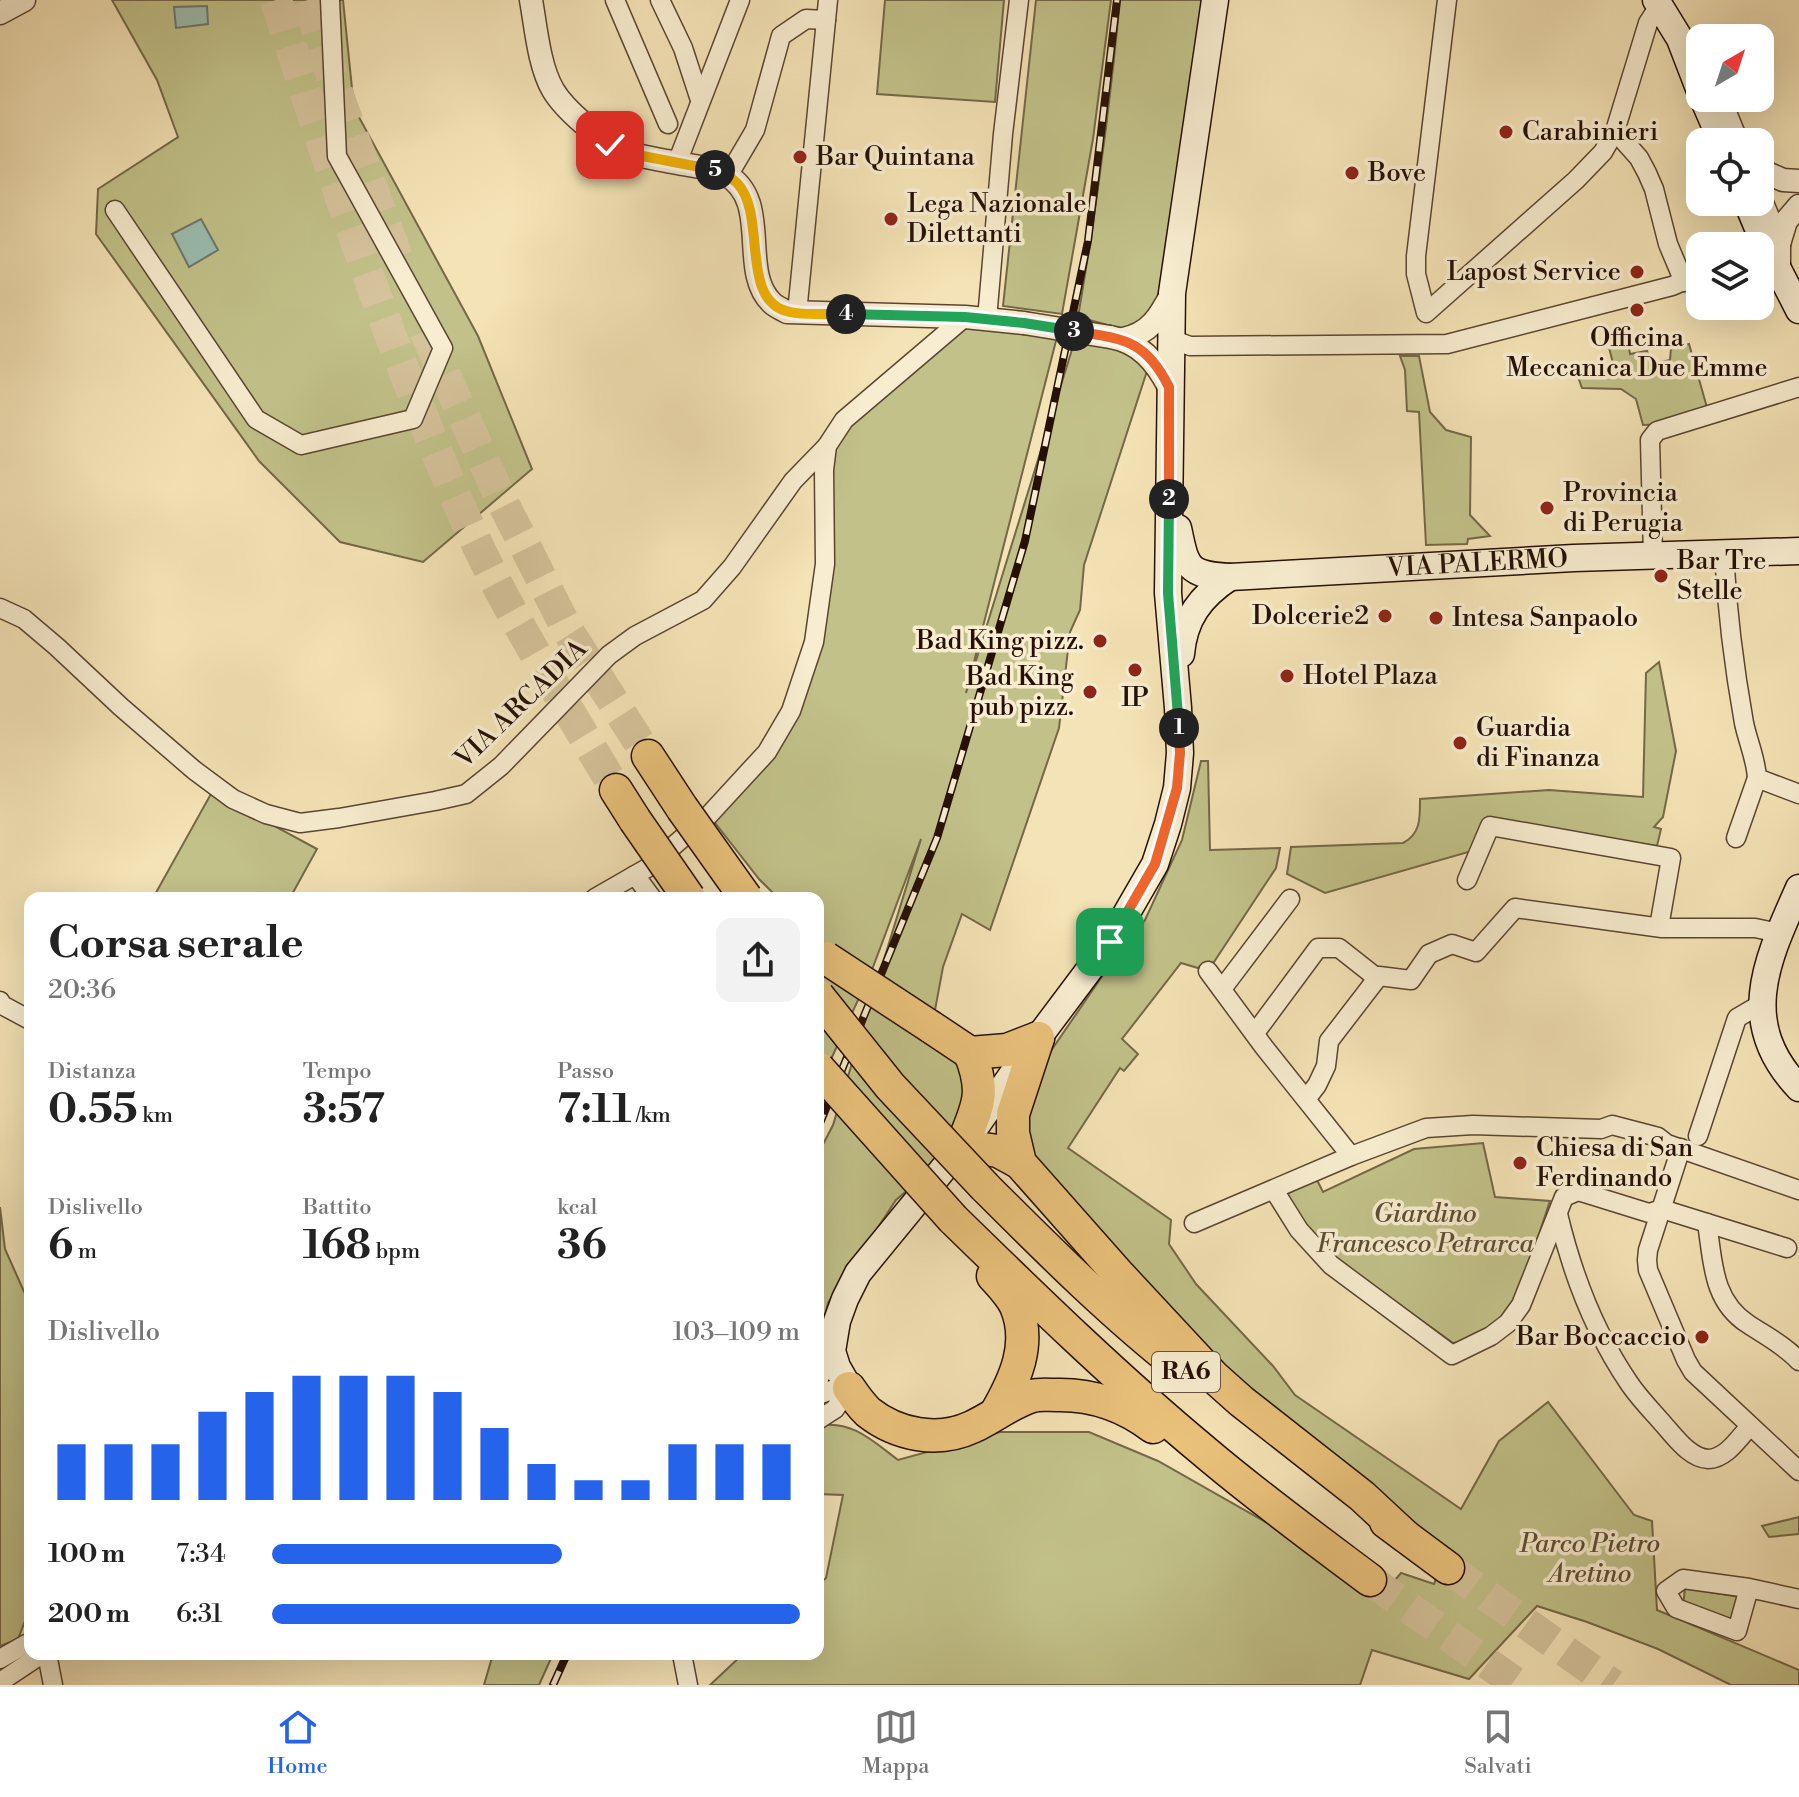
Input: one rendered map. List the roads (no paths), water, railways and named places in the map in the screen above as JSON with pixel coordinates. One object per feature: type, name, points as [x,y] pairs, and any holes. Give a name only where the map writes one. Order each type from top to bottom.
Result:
[{"type":"highway","points":[[648,756],[742,892]]},
{"type":"highway","points":[[616,790],[685,892]]},
{"type":"highway","points":[[676,798],[759,892]]},
{"type":"highway","points":[[824,956],[970,1053],[977,1070],[979,1101],[962,1146],[998,1151],[1020,1163],[1213,1376],[1362,1496],[1404,1535]]},
{"type":"highway","name":"RA6","points":[[824,1004],[890,1086],[1051,1253],[1162,1353],[1285,1449],[1448,1568]]},
{"type":"highway","points":[[970,1053],[1007,1050],[1038,1038]]},
{"type":"highway","points":[[1020,1163],[1013,1133],[1013,1114],[1038,1038]]},
{"type":"highway","name":"RA6","points":[[824,1075],[950,1223],[1204,1452],[1370,1580]]},
{"type":"highway","points":[[824,1095],[849,1124],[950,1223],[1015,1303],[1023,1329],[1022,1353],[1010,1390],[996,1413]]},
{"type":"highway","points":[[828,1388],[861,1405],[884,1423],[903,1431],[930,1436],[951,1435],[972,1427],[1034,1395],[1090,1397],[1117,1405],[1138,1416],[1241,1495],[1294,1523]]},
{"type":"main road","points":[[828,1388],[842,1378],[832,1351],[837,1321],[858,1273],[962,1146],[1110,942],[1155,864],[1177,788],[1180,753],[1178,708],[1168,593],[1172,293],[1215,0]]},
{"type":"main road","points":[[1658,3],[1686,55]]},
{"type":"main road","points":[[1774,262],[1799,310]]},
{"type":"main road","name":"VIA PALERMO","points":[[1169,505],[1187,562],[1203,574],[1230,577],[1653,555],[1799,552]]},
{"type":"main road","points":[[1178,708],[1182,647],[1190,618],[1203,597],[1230,577]]},
{"type":"main road","points":[[1799,888],[1779,933],[1761,1004],[1770,1047],[1783,1071],[1799,1088]]},
{"type":"street","points":[[0,13],[24,0]]},
{"type":"street","points":[[115,210],[256,419],[301,445],[413,419],[443,348],[337,156],[330,0]]},
{"type":"street","points":[[531,0],[544,69],[554,91],[582,123],[622,152],[712,169],[738,184],[753,220],[757,275],[763,292],[772,304],[787,312],[797,313],[976,318],[1117,338],[1144,352],[1162,373],[1169,387]]},
{"type":"street","points":[[615,0],[668,124]]},
{"type":"street","points":[[660,0],[683,48],[700,100]]},
{"type":"street","points":[[677,163],[740,0]]},
{"type":"street","points":[[797,313],[828,0]]},
{"type":"street","points":[[976,318],[1019,0]]},
{"type":"street","points":[[1431,345],[1416,274],[1416,256],[1447,0]]},
{"type":"street","points":[[1426,313],[1603,152],[1615,131],[1648,23],[1658,3]]},
{"type":"street","points":[[728,176],[755,130],[781,36],[806,19],[826,20]]},
{"type":"street","points":[[1680,39],[1686,46]]},
{"type":"street","points":[[1615,131],[1634,151],[1647,173],[1668,244],[1686,270]]},
{"type":"street","points":[[1774,176],[1799,181]]},
{"type":"street","points":[[1774,240],[1799,206]]},
{"type":"street","points":[[1171,339],[1190,346],[1447,344],[1686,280]]},
{"type":"street","points":[[1117,338],[1142,334],[1163,311],[1172,293]]},
{"type":"street","name":"VIA ARCADIA","points":[[0,608],[24,619],[46,637],[194,770],[233,799],[266,814],[300,823],[466,794],[501,766],[609,655],[635,636],[703,600],[732,567],[793,481],[827,446],[844,420],[976,318]]},
{"type":"street","points":[[1653,555],[1650,440],[1657,431],[1799,387]]},
{"type":"street","points":[[605,892],[649,867],[709,815],[767,752],[791,711],[814,642],[825,564],[824,470],[827,446]]},
{"type":"street","points":[[1724,553],[1737,681],[1757,778],[1736,838]]},
{"type":"street","points":[[1757,778],[1799,794]]},
{"type":"street","points":[[1467,880],[1490,826],[1671,858],[1659,927]]},
{"type":"street","points":[[635,875],[648,892]]},
{"type":"street","points":[[1222,989],[1290,899]]},
{"type":"street","points":[[1307,1098],[1326,1066],[1329,1041],[1379,976],[1411,980],[1429,954],[1452,944],[1476,952],[1515,908],[1659,927],[1755,928],[1779,933]]},
{"type":"street","points":[[1255,1033],[1318,948],[1339,948],[1377,978]]},
{"type":"street","points":[[1208,971],[1351,1156]]},
{"type":"street","points":[[0,1001],[24,1017]]},
{"type":"street","points":[[1698,1136],[1737,1018],[1761,1004]]},
{"type":"street","points":[[1194,1223],[1351,1156],[1426,1128],[1473,1125],[1601,1129],[1610,1135],[1655,1147],[1674,1146],[1799,1190]]},
{"type":"street","points":[[1674,1146],[1662,1209],[1648,1250],[1648,1270],[1693,1372],[1799,1471]]},
{"type":"street","points":[[1274,1190],[1299,1230],[1331,1265],[1452,1355],[1491,1336],[1508,1323],[1521,1305],[1564,1197],[1578,1191],[1649,1213],[1662,1209],[1787,1248]]},
{"type":"street","points":[[1558,1214],[1578,1281],[1604,1341],[1630,1385],[1679,1441],[1696,1456],[1713,1458],[1728,1449],[1750,1426]]},
{"type":"street","points":[[1707,1223],[1717,1286],[1726,1304],[1744,1322],[1779,1342],[1799,1361]]},
{"type":"street","points":[[824,1417],[835,1409],[828,1388]]},
{"type":"street","points":[[824,1420],[884,1423]]},
{"type":"street","points":[[1749,1588],[1799,1599]]},
{"type":"street","points":[[0,1659],[24,1645]]},
{"type":"street","points":[[0,1682],[35,1660]]},
{"type":"street","points":[[47,1660],[53,1685]]},
{"type":"street","points":[[683,1660],[688,1685]]},
{"type":"tunnel","points":[[276,0],[364,263],[450,483],[514,615],[616,790]]},
{"type":"tunnel","points":[[308,0],[340,101],[400,265]]},
{"type":"tunnel","points":[[425,331],[500,497],[568,631],[648,756]]},
{"type":"tunnel","points":[[1448,1568],[1613,1685]]},
{"type":"tunnel","points":[[1370,1580],[1518,1685]]},
{"type":"railway","points":[[824,1113],[937,838],[1025,541],[1088,241],[1117,0]]},
{"type":"railway","points":[[553,1685],[564,1660]]},
{"type":"place","name":"Carabinieri","points":[[1506,132]]},
{"type":"place","name":"Bar Quintana","points":[[800,157]]},
{"type":"place","name":"Bove","points":[[1352,173]]},
{"type":"place","name":"Lega Nazionale Dilettanti","points":[[891,219]]},
{"type":"place","name":"Lapost Service","points":[[1637,272]]},
{"type":"place","name":"Officina Meccanica Due Emme","points":[[1637,310]]},
{"type":"place","name":"Provincia di Perugia","points":[[1547,508]]},
{"type":"place","name":"Bar Tre Stelle","points":[[1661,576]]},
{"type":"place","name":"Dolcerie2","points":[[1385,616]]},
{"type":"place","name":"Intesa Sanpaolo","points":[[1436,618]]},
{"type":"place","name":"Bad King pizz.","points":[[1100,641]]},
{"type":"place","name":"IP","points":[[1135,670]]},
{"type":"place","name":"Hotel Plaza","points":[[1287,676]]},
{"type":"place","name":"Bad King pub pizz.","points":[[1090,692]]},
{"type":"place","name":"Guardia di Finanza","points":[[1460,743]]},
{"type":"place","name":"Chiesa di San Ferdinando","points":[[1520,1163]]},
{"type":"place","name":"Bar Boccaccio","points":[[1702,1337]]},
{"type":"park label","name":"Giardino Francesco Petrarca","points":[[1425,1229]]},
{"type":"park label","name":"Parco Pietro Aretino","points":[[1590,1559]]}]
